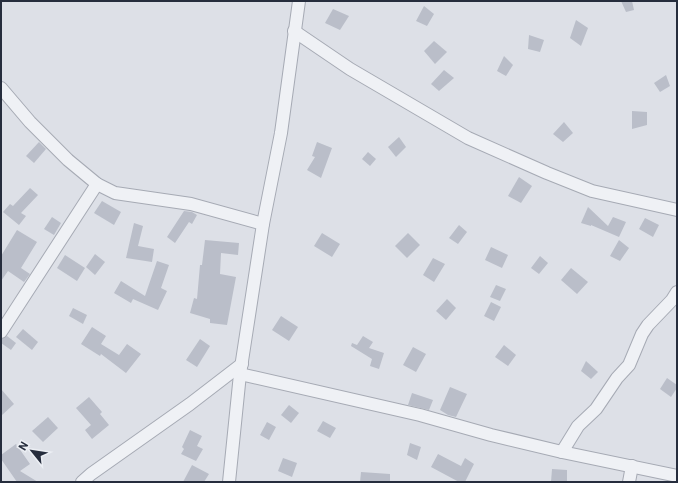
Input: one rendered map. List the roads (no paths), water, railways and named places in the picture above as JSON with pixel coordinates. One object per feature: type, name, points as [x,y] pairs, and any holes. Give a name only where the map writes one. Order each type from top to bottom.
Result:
[{"type":"street","points":[[229,482],[241,369],[263,224],[281,133],[299,1]]},
{"type":"street","points":[[294,31],[350,69],[468,138],[592,191],[677,210]]},
{"type":"street","points":[[1,88],[30,122],[68,160],[97,184],[115,193],[191,204],[263,224]]},
{"type":"street","points":[[1,332],[97,184]]},
{"type":"street","points":[[562,452],[578,426],[596,409],[617,378],[629,365],[645,329],[672,300],[677,292]]},
{"type":"street","points":[[82,482],[91,474],[241,369],[420,415],[491,435],[562,452],[677,476]]},
{"type":"street","points":[[629,482],[632,466]]}]
